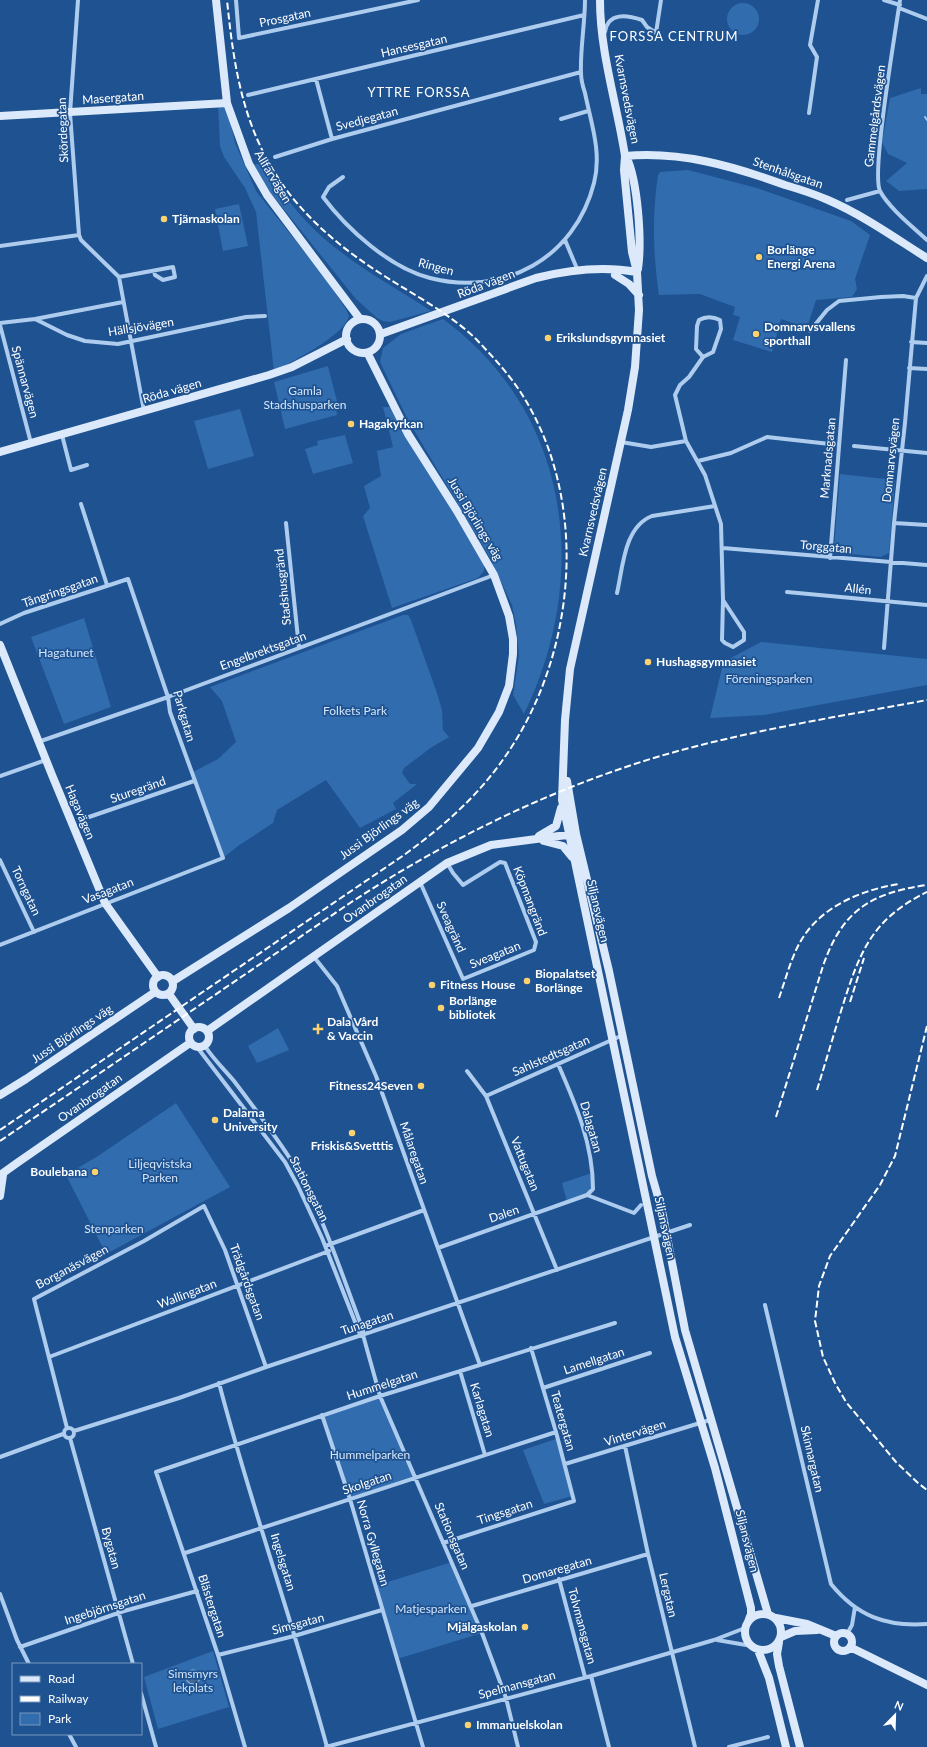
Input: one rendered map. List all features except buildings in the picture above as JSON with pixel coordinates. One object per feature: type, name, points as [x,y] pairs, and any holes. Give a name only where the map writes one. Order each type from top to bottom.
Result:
[{"type":"street","name":"Skördegatan","points":[[78,0],[70,113],[79,234]]},
{"type":"street","name":"Allfarvägen","points":[[216,0],[227,103],[249,164],[267,195],[360,319]]},
{"type":"street","name":"Prosgatan","points":[[236,0],[239,38],[418,0]]},
{"type":"street","name":"Ringen","points":[[343,177],[329,187],[323,197],[339,218],[379,252],[405,268],[429,278],[459,283],[475,283],[508,277],[542,260],[561,246],[565,240],[586,204],[597,168],[597,149],[581,72],[585,0]]},
{"type":"street","name":"Kvarnsvedsvägen","points":[[600,0],[600,16],[605,52],[626,156],[632,168],[634,180],[640,252],[637,272]]},
{"type":"street","points":[[605,52],[606,27],[612,18],[619,15],[642,20],[647,27],[656,33],[661,0]]},
{"type":"street","points":[[809,113],[818,57],[810,45],[818,0]]},
{"type":"street","points":[[884,0],[900,4],[927,19]]},
{"type":"street","name":"Gammelgårdsvägen","points":[[880,191],[879,158],[900,4]]},
{"type":"street","name":"Hansesgatan","points":[[248,95],[584,15]]},
{"type":"street","name":"Svedjegatan","points":[[275,156],[332,139],[581,72]]},
{"type":"street","points":[[316,79],[332,139]]},
{"type":"street","name":"Masergatan","points":[[0,116],[227,103]]},
{"type":"street","points":[[561,119],[588,111]]},
{"type":"street","name":"Stenhålsgatan","points":[[626,156],[643,154],[670,156],[736,167],[828,200],[872,223],[927,258]]},
{"type":"street","name":"Kvarnsvedsvägen","points":[[572,835],[562,800],[566,712],[570,669],[621,442],[635,367],[639,296],[637,272],[632,252],[624,170],[626,156]]},
{"type":"street","points":[[847,200],[880,191],[901,216],[927,240]]},
{"type":"street","points":[[0,246],[79,234],[81,240],[119,277],[144,411]]},
{"type":"street","points":[[565,240],[578,271]]},
{"type":"street","points":[[632,252],[631,259],[618,272],[639,296]]},
{"type":"street","points":[[119,277],[173,267],[174,277],[163,280],[156,275],[154,271]]},
{"type":"street","name":"Röda vägen","points":[[381,334],[536,278],[558,272],[637,272]]},
{"type":"street","name":"Domnarvsvägen","points":[[884,648],[894,523],[916,298],[927,276]]},
{"type":"street","points":[[810,331],[827,310],[839,302],[881,296],[903,296],[916,298]]},
{"type":"street","points":[[0,324],[35,319],[123,302]]},
{"type":"street","name":"Hällsjövägen","points":[[35,319],[67,335],[100,343],[131,342],[246,317],[265,316]]},
{"type":"street","points":[[703,357],[696,349],[697,326],[699,320],[705,317],[714,317],[720,320],[721,329],[713,352],[703,357],[689,377],[680,385],[675,395],[686,441],[698,461],[721,524],[723,548],[722,640],[733,647],[744,640],[744,632],[723,600]]},
{"type":"street","points":[[360,319],[369,320],[375,323],[379,327],[381,334],[381,342],[368,354],[358,354],[348,346],[348,327],[360,319]]},
{"type":"street","name":"Spännarvägen","points":[[0,324],[31,443]]},
{"type":"street","name":"Röda vägen","points":[[0,452],[269,375],[292,367],[347,339]]},
{"type":"street","points":[[912,342],[927,343]]},
{"type":"street","name":"Jussi Björlings väg","points":[[173,981],[289,908],[402,830],[429,807],[478,748],[499,712],[508,686],[512,667],[513,639],[509,616],[494,575],[408,434],[368,354]]},
{"type":"street","name":"Marknadsgatan","points":[[830,558],[846,360]]},
{"type":"street","points":[[909,368],[927,369]]},
{"type":"street","points":[[62,435],[71,470],[87,466]]},
{"type":"street","points":[[698,461],[731,453],[767,437],[839,445]]},
{"type":"street","points":[[621,442],[651,448],[686,441]]},
{"type":"street","points":[[854,446],[927,453]]},
{"type":"street","points":[[81,504],[107,585]]},
{"type":"street","points":[[617,593],[633,530],[643,519],[652,516],[715,506]]},
{"type":"street","name":"Stadshusgränd","points":[[286,523],[299,648]]},
{"type":"street","points":[[894,523],[927,525]]},
{"type":"street","name":"Torggatan","points":[[723,548],[927,566]]},
{"type":"street","name":"Engelbrektsgatan","points":[[38,742],[168,697],[494,575]]},
{"type":"street","name":"Tångringsgatan","points":[[0,624],[24,613],[128,579]]},
{"type":"street","name":"Parkgatan","points":[[128,579],[168,697],[170,712],[223,858]]},
{"type":"street","name":"Allén","points":[[787,592],[927,605]]},
{"type":"street","name":"Hagavägen","points":[[0,645],[38,742],[105,903],[158,977]]},
{"type":"street","name":"Kvarnsvedsvägen","points":[[564,756],[572,835]]},
{"type":"street","points":[[0,776],[46,760]]},
{"type":"street","name":"Sturegränd","points":[[89,817],[194,781]]},
{"type":"street","points":[[533,839],[556,826],[560,816],[562,800]]},
{"type":"street","name":"Ovanbrogatan","points":[[207,1031],[447,863],[491,845],[572,835]]},
{"type":"street","name":"Siljansvägen","points":[[572,835],[574,861],[614,1039],[676,1337],[702,1422],[751,1608],[751,1614],[746,1625]]},
{"type":"street","name":"Siljansvägen","points":[[572,835],[623,1035],[666,1232],[685,1330],[710,1420],[726,1466],[764,1605],[768,1614]]},
{"type":"street","points":[[533,839],[556,843],[563,846],[574,861]]},
{"type":"street","name":"Vasagatan","points":[[0,945],[223,858]]},
{"type":"street","name":"Torngatan","points":[[0,860],[34,932]]},
{"type":"street","name":"Köpmangränd","points":[[447,863],[452,874],[463,886],[500,862],[505,863],[536,942],[534,950]]},
{"type":"street","name":"Sveagränd","points":[[420,882],[463,979]]},
{"type":"street","name":"Sveagatan","points":[[463,979],[534,950]]},
{"type":"street","name":"Målaregatan","points":[[314,956],[337,986],[378,1079],[480,1365]]},
{"type":"street","points":[[168,976],[173,981],[173,988],[170,995],[160,995],[156,992],[154,982],[158,977],[168,976]]},
{"type":"street","name":"Jussi Björlings väg","points":[[0,1095],[156,992]]},
{"type":"street","points":[[170,995],[192,1027]]},
{"type":"street","points":[[192,1027],[201,1027],[207,1031],[209,1037],[197,1045],[189,1037],[192,1027]]},
{"type":"street","name":"Sahlstedtsgatan","points":[[486,1096],[623,1035]]},
{"type":"street","name":"Ovanbrogatan","points":[[0,1196],[1,1173],[197,1045]]},
{"type":"street","name":"Stationsgatan","points":[[197,1045],[233,1080],[290,1159],[304,1185],[330,1244],[363,1330],[380,1396],[443,1543],[472,1606],[506,1698],[518,1747]]},
{"type":"street","name":"Stationsgatan","points":[[197,1045],[285,1162],[298,1186],[325,1246],[359,1332],[363,1334]]},
{"type":"street","name":"Dalagatan","points":[[558,1064],[580,1116],[589,1146],[592,1189],[586,1195]]},
{"type":"street","name":"Vattugatan","points":[[467,1071],[486,1096],[557,1270]]},
{"type":"street","points":[[586,1195],[634,1213],[641,1205]]},
{"type":"street","name":"Dalen","points":[[438,1248],[586,1195]]},
{"type":"street","name":"Trädgårdsgatan","points":[[204,1206],[220,1237],[266,1366]]},
{"type":"street","name":"Borganäsvägen","points":[[49,1357],[34,1299],[144,1241],[204,1206]]},
{"type":"street","points":[[325,1246],[424,1210]]},
{"type":"street","name":"Tunagatan","points":[[74,1431],[557,1270],[690,1224]]},
{"type":"street","name":"Wallingatan","points":[[49,1357],[332,1250]]},
{"type":"street","name":"Skinnargatan","points":[[765,1305],[831,1584],[843,1598],[872,1618],[888,1623],[914,1625],[927,1624]]},
{"type":"street","name":"Hummelgatan","points":[[156,1472],[380,1396],[615,1323]]},
{"type":"street","name":"Teatergatan","points":[[531,1348],[565,1464],[574,1501]]},
{"type":"street","name":"Lamellgatan","points":[[543,1388],[650,1353]]},
{"type":"street","points":[[49,1357],[67,1428]]},
{"type":"street","name":"Karlagatan","points":[[460,1371],[485,1455]]},
{"type":"street","name":"Ingelsgatan","points":[[219,1383],[326,1747]]},
{"type":"street","name":"Norra Gyllegatan","points":[[322,1415],[350,1499],[423,1747]]},
{"type":"street","name":"Vintervägen","points":[[565,1464],[710,1420]]},
{"type":"street","points":[[63,1434],[70,1438],[73,1435],[74,1431],[67,1428]]},
{"type":"street","points":[[0,1457],[63,1434],[64,1430],[67,1428]]},
{"type":"street","name":"Skolgatan","points":[[185,1553],[556,1432]]},
{"type":"street","name":"Bygatan","points":[[70,1438],[133,1663]]},
{"type":"street","name":"Lergatan","points":[[625,1446],[648,1554],[695,1747]]},
{"type":"street","name":"Blästergatan","points":[[156,1472],[185,1553],[218,1655],[245,1747]]},
{"type":"street","name":"Tingsgatan","points":[[443,1543],[574,1501]]},
{"type":"street","name":"Domaregatan","points":[[472,1606],[559,1579],[648,1554]]},
{"type":"street","name":"Tolvmansgatan","points":[[559,1579],[585,1677]]},
{"type":"street","name":"Ingebjörnsgatan","points":[[20,1647],[118,1613],[197,1591]]},
{"type":"street","points":[[0,1594],[20,1647],[28,1663]]},
{"type":"street","points":[[847,1634],[852,1625],[856,1607]]},
{"type":"street","name":"Simsgatan","points":[[218,1655],[294,1636],[382,1610]]},
{"type":"street","points":[[786,1747],[769,1678],[755,1648],[746,1638],[746,1625],[757,1615],[768,1614],[776,1618],[807,1624],[836,1636]]},
{"type":"street","points":[[776,1618],[781,1627],[777,1654],[779,1666],[800,1747]]},
{"type":"street","name":"Spelmansgatan","points":[[326,1747],[591,1676],[714,1640],[746,1625]]},
{"type":"street","points":[[755,1648],[770,1649],[780,1639],[795,1631],[822,1631]]},
{"type":"street","points":[[841,1633],[847,1634],[852,1642],[850,1647],[846,1651],[838,1650],[834,1642],[836,1636],[841,1633]]},
{"type":"street","name":"Spelmansgatan","points":[[714,1640],[727,1641],[755,1648]]},
{"type":"street","points":[[850,1647],[927,1685]]},
{"type":"street","name":"Tolvmansgatan","points":[[591,1676],[609,1747]]},
{"type":"street","points":[[142,1697],[156,1747]]},
{"type":"street","points":[[70,1735],[76,1747]]},
{"type":"street","points":[[729,1747],[768,1737]]},
{"type":"green space","points":[[740,3],[746,3],[755,7],[759,19],[755,31],[746,35],[740,35],[731,31],[727,22],[727,16],[731,7]]},
{"type":"green space","points":[[921,88],[921,94],[927,94],[927,189],[899,191],[886,181],[907,163],[888,154],[882,142],[890,98]]},
{"type":"green space","points":[[218,104],[227,107],[235,143],[256,191],[326,279],[349,316],[345,324],[338,332],[328,340],[274,371],[256,212],[245,188],[224,157],[220,146]]},
{"type":"green space","points":[[263,162],[288,200],[307,222],[329,243],[363,268],[431,311],[390,322],[377,318],[356,299],[270,192],[254,165]]},
{"type":"green space","name":"Borlänge Energi Arena","points":[[688,170],[757,188],[851,221],[870,235],[855,279],[857,289],[852,297],[816,300],[807,328],[781,319],[772,352],[733,340],[740,317],[733,315],[735,307],[700,294],[659,295],[655,265],[654,235],[658,175],[660,172]]},
{"type":"green space","points":[[239,204],[248,246],[223,251],[215,209]]},
{"type":"green space","points":[[443,319],[486,357],[519,401],[543,449],[557,500],[562,553],[558,607],[545,661],[524,714],[513,695],[519,656],[516,624],[512,605],[490,558],[408,420],[380,362],[383,348],[401,334]]},
{"type":"green space","name":"Gamla Stadshusparken","points":[[328,366],[339,409],[336,409],[337,415],[285,429],[274,382]]},
{"type":"green space","points":[[383,407],[390,407],[484,557],[484,571],[478,578],[392,608],[363,516],[370,508],[364,486],[381,476],[377,451],[393,447]]},
{"type":"green space","points":[[240,409],[254,456],[208,469],[194,421]]},
{"type":"green space","name":"Gamla Stadshusparken","points":[[345,435],[353,463],[313,474],[305,449],[318,445],[317,441]]},
{"type":"green space","points":[[840,474],[895,480],[889,553],[881,557],[840,553],[834,547]]},
{"type":"green space","name":"Folkets Park","points":[[403,615],[408,615],[411,620],[442,710],[443,730],[449,737],[432,747],[404,768],[402,773],[410,784],[417,784],[393,803],[396,809],[360,828],[326,780],[277,810],[273,823],[238,846],[223,858],[191,773],[218,759],[236,742],[222,701],[210,687]]},
{"type":"green space","name":"Hagatunet","points":[[84,618],[111,707],[64,724],[31,637]]},
{"type":"green space","name":"Föreningsparken","points":[[761,642],[927,659],[927,685],[764,715],[710,718],[723,664]]},
{"type":"green space","points":[[278,1028],[289,1050],[257,1063],[248,1046]]},
{"type":"green space","name":"Liljeqvistska Parken","points":[[176,1103],[230,1187],[106,1254],[66,1175],[98,1156]]},
{"type":"green space","points":[[592,1173],[593,1189],[587,1195],[567,1202],[562,1183]]},
{"type":"green space","name":"Hummelparken","points":[[380,1396],[416,1477],[350,1499],[322,1415]]},
{"type":"green space","points":[[556,1439],[572,1496],[544,1504],[523,1450]]},
{"type":"green space","name":"Matjesparken","points":[[452,1562],[482,1633],[397,1659],[375,1586]]},
{"type":"green space","name":"Simsmyrs lekplats","points":[[213,1651],[229,1707],[158,1729],[144,1677]]},
{"type":"shaded area","points":[[190,1670],[196,1670],[200,1674],[200,1680],[196,1684],[190,1684],[186,1680],[186,1674]]},
{"type":"railway","points":[[0,1130],[404,855],[457,812],[492,775],[527,721],[546,676],[559,629],[566,581],[566,532],[559,485],[545,439],[523,396],[501,366],[466,330],[444,313],[372,268],[345,249],[309,217],[288,192],[273,170],[251,124],[233,51],[227,0]]},
{"type":"railway","points":[[0,1141],[350,903],[386,880],[460,838],[498,819],[576,785],[657,757],[757,732],[927,700]]},
{"type":"railway","points":[[779,998],[798,946],[816,921],[828,911],[855,896],[899,884]]},
{"type":"railway","points":[[776,1117],[823,966],[839,931],[849,918],[874,900],[889,893],[927,885]]},
{"type":"railway","points":[[817,1090],[854,972],[869,941],[879,927],[892,914],[927,892]]},
{"type":"railway","points":[[850,1002],[864,958]]},
{"type":"railway","points":[[927,1026],[895,1156],[880,1185],[830,1256],[819,1286],[815,1321],[823,1357],[846,1402],[896,1462],[927,1490]]},
{"type":"place","name":"Tjärnaskolan","points":[[164,219]]},
{"type":"place","name":"Borlänge Energi Arena","points":[[759,257]]},
{"type":"place","name":"Domnarvsvallens sporthall","points":[[756,334]]},
{"type":"place","name":"Erikslundsgymnasiet","points":[[548,338]]},
{"type":"place","name":"Hagakyrkan","points":[[351,424]]},
{"type":"place","name":"Hushagsgymnasiet","points":[[648,662]]},
{"type":"place","name":"Biopalatset Borlänge","points":[[527,981]]},
{"type":"place","name":"Fitness House","points":[[432,985]]},
{"type":"place","name":"Borlänge bibliotek","points":[[441,1008]]},
{"type":"place","name":"Dala Vård & Vaccin","points":[[318,1029]]},
{"type":"place","name":"Fitness24Seven","points":[[421,1086]]},
{"type":"place","name":"Dalarna University","points":[[215,1120]]},
{"type":"place","name":"Friskis&Svetttis","points":[[352,1133]]},
{"type":"place","name":"Boulebana","points":[[95,1172]]},
{"type":"place","name":"Mjälgaskolan","points":[[525,1627]]},
{"type":"place","name":"Immanuelskolan","points":[[468,1725]]},
{"type":"district","name":"FORSSA CENTRUM","points":[[674,36]]},
{"type":"district","name":"YTTRE FORSSA","points":[[419,92]]},
{"type":"park label","name":"Stenparken","points":[[114,1229]]}]
